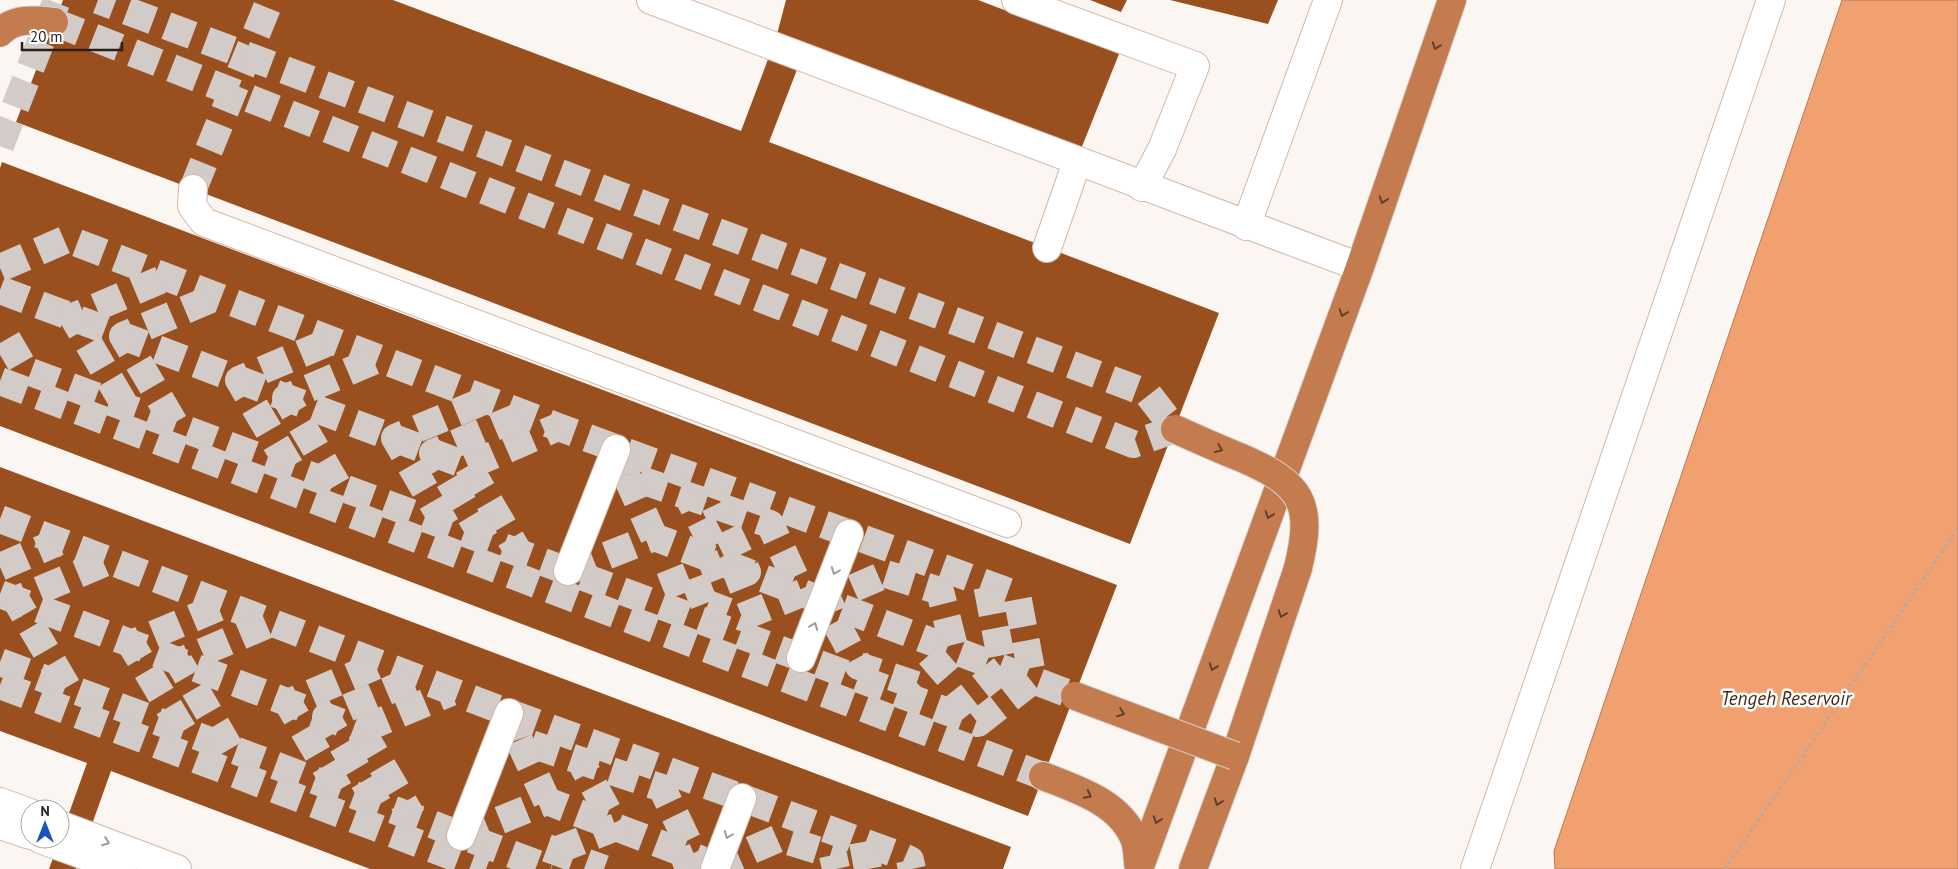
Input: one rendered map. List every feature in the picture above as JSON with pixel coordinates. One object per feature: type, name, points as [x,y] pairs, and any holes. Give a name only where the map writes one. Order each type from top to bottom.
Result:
[{"type":"highway","points":[[1139,869],[1360,267],[1452,0]]},
{"type":"highway","points":[[0,33],[11,25],[23,21],[54,22]]},
{"type":"highway","points":[[1174,429],[1267,469],[1287,482],[1299,500],[1304,522],[1304,536],[1298,568],[1235,756],[1193,869]]},
{"type":"highway","points":[[1075,696],[1235,756]]},
{"type":"highway","points":[[1043,776],[1094,798],[1121,818],[1134,839],[1139,869]]},
{"type":"lane","points":[[651,0],[1142,187],[1360,267]]},
{"type":"lane","points":[[1016,0],[1195,66],[1162,149],[1142,187]]},
{"type":"lane","points":[[1246,226],[1328,0]]},
{"type":"lane","points":[[1475,869],[1771,0]]},
{"type":"lane","points":[[1047,248],[1077,162]]},
{"type":"lane","points":[[193,190],[192,206],[204,222],[1007,522]]},
{"type":"lane","points":[[569,568],[614,453]]},
{"type":"lane","points":[[801,658],[849,534]]},
{"type":"lane","points":[[463,831],[507,718]]},
{"type":"lane","points":[[716,867],[742,798]]},
{"type":"lane","points":[[0,802],[20,809]]},
{"type":"lane","points":[[0,825],[20,832]]},
{"type":"lane","points":[[70,829],[177,869]]},
{"type":"lane","points":[[67,849],[122,869]]},
{"type":"path","points":[[1725,869],[1958,529]]},
{"type":"water","name":"Tengeh Reservoir","points":[[1842,0],[1958,0],[1958,869],[1555,869],[1554,851]]},
{"type":"building","points":[[63,0],[393,0],[741,131],[776,38],[786,0],[978,0],[1119,54],[1079,154],[805,49],[769,142],[1219,313],[1130,544],[16,122]]},
{"type":"building","points":[[1090,0],[1127,0],[1121,12]]},
{"type":"building","points":[[1170,0],[1278,0],[1268,24]]},
{"type":"building","points":[[2,162],[1117,585],[1028,816],[0,426],[0,168]]},
{"type":"building","points":[[0,467],[1011,847],[1003,869],[370,869],[111,771],[76,869],[49,869],[56,849],[70,849],[70,810],[87,763],[0,731]]},
{"type":"tunnel","points":[[0,146],[57,0]]},
{"type":"tunnel","points":[[54,22],[1133,444],[1175,429],[1147,393],[98,0]]},
{"type":"tunnel","points":[[193,189],[270,0]]},
{"type":"tunnel","points":[[0,268],[67,239],[558,427],[1017,595],[1033,680],[978,723],[25,370],[0,327]]},
{"type":"tunnel","points":[[124,404],[73,317],[165,278]]},
{"type":"tunnel","points":[[0,290],[468,466]]},
{"type":"tunnel","points":[[174,423],[123,336],[216,297]]},
{"type":"tunnel","points":[[290,467],[239,380],[331,341]]},
{"type":"tunnel","points":[[337,485],[286,398],[378,359]]},
{"type":"tunnel","points":[[0,381],[1043,776]]},
{"type":"tunnel","points":[[446,526],[395,438],[486,400]]},
{"type":"tunnel","points":[[485,540],[433,453],[525,414]]},
{"type":"tunnel","points":[[468,466],[558,427]]},
{"type":"tunnel","points":[[616,449],[626,475],[770,524],[802,593],[742,617],[708,604]]},
{"type":"tunnel","points":[[468,466],[519,553]]},
{"type":"tunnel","points":[[626,475],[654,537]]},
{"type":"tunnel","points":[[662,587],[722,563],[688,496]]},
{"type":"tunnel","points":[[686,596],[747,572],[715,505]]},
{"type":"tunnel","points":[[0,519],[509,713],[896,854],[910,860],[912,869]]},
{"type":"tunnel","points":[[568,571],[654,537],[1075,696]]},
{"type":"tunnel","points":[[0,567],[58,542]]},
{"type":"tunnel","points":[[67,687],[16,600],[109,561]]},
{"type":"tunnel","points":[[886,574],[940,591],[955,651],[916,685],[859,666],[824,601],[886,574]]},
{"type":"tunnel","points":[[948,713],[1003,669],[987,584]]},
{"type":"tunnel","points":[[0,594],[361,730]]},
{"type":"tunnel","points":[[183,731],[131,644],[224,605]]},
{"type":"tunnel","points":[[230,749],[179,662],[271,623]]},
{"type":"tunnel","points":[[0,662],[551,869]]},
{"type":"tunnel","points":[[339,790],[288,703],[380,664]]},
{"type":"tunnel","points":[[378,805],[326,717],[418,678]]},
{"type":"tunnel","points":[[0,685],[486,869]]},
{"type":"tunnel","points":[[361,730],[451,692]]},
{"type":"tunnel","points":[[509,713],[519,740],[662,788],[695,857],[665,869]]},
{"type":"tunnel","points":[[361,730],[412,817]]},
{"type":"tunnel","points":[[519,740],[547,801]]},
{"type":"tunnel","points":[[555,851],[616,827],[580,760]]},
{"type":"tunnel","points":[[461,836],[547,801],[702,860]]},
{"type":"tunnel","points":[[719,869],[717,865],[779,838],[833,855],[836,869]]},
{"type":"tunnel","points":[[863,842],[868,869]]},
{"type":"tunnel","points":[[547,848],[604,869]]}]
